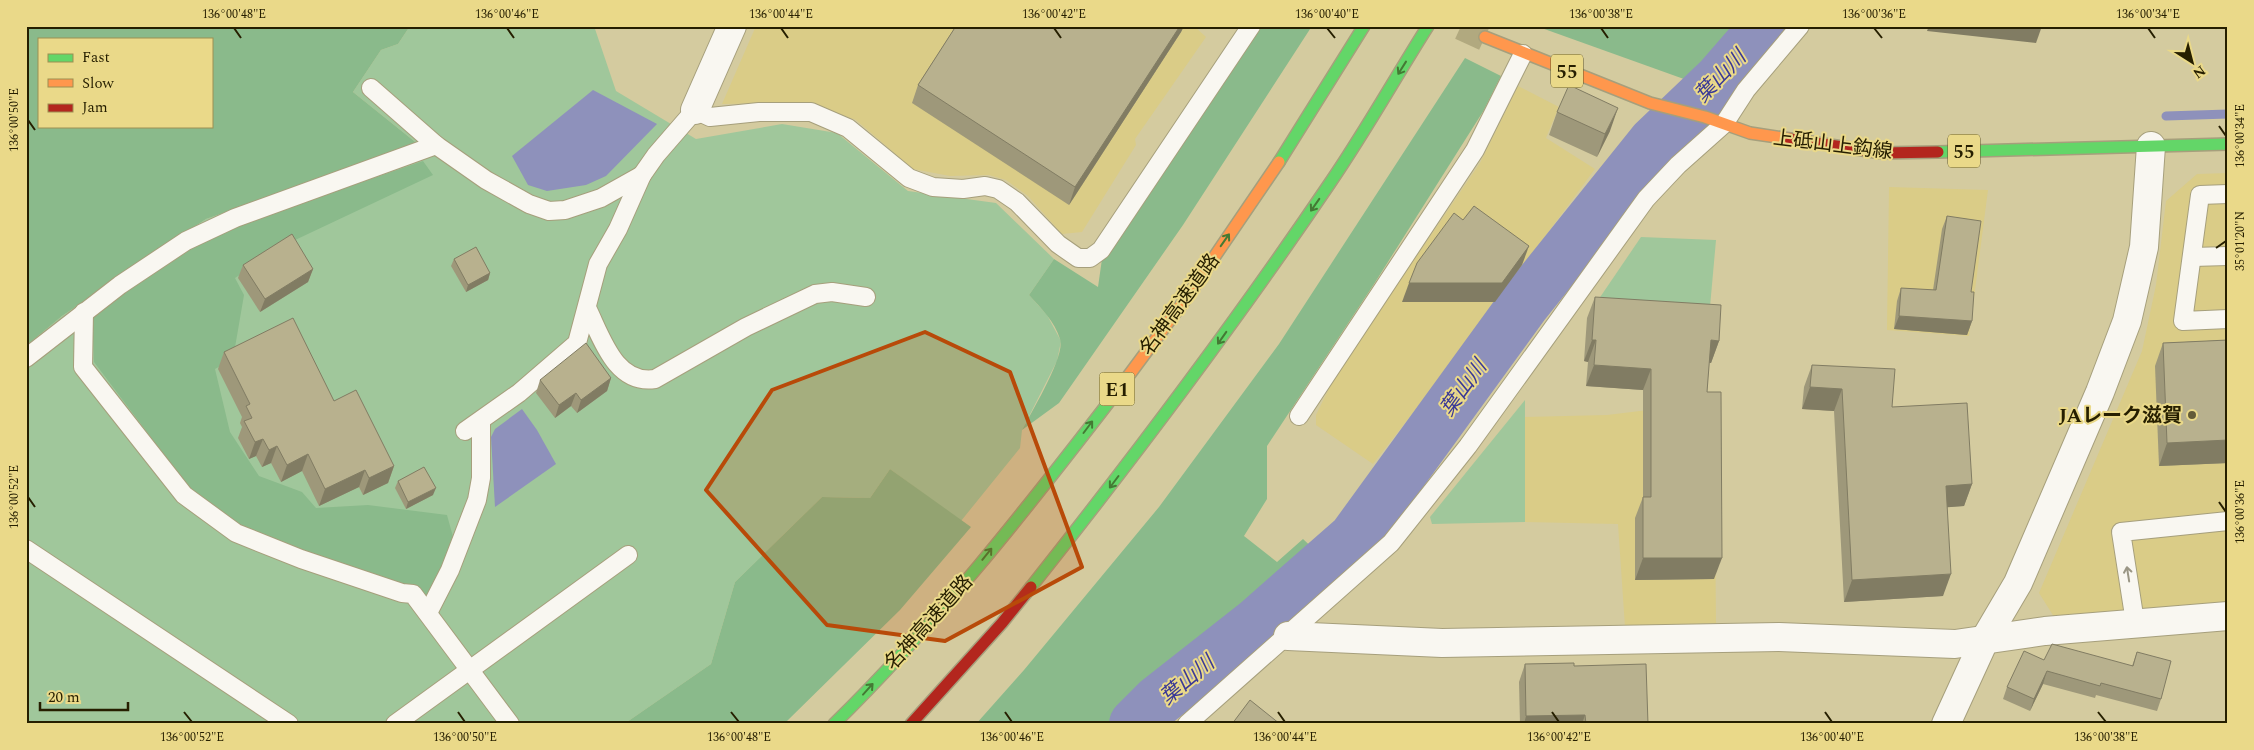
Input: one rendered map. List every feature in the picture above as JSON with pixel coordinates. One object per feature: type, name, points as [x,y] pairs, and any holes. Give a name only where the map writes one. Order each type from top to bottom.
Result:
[{"type":"main road","name":"名神高速道路","points":[[834,724],[959,589],[1058,468],[1170,319],[1282,158],[1364,26]]},
{"type":"main road","name":"E1","points":[[911,724],[1002,623],[1100,500],[1211,353],[1331,182],[1428,26]]},
{"type":"main road","name":"上砥山上鈎線","points":[[1485,37],[1523,54],[1650,103],[1705,117],[1750,134],[1882,153],[2228,144]]},
{"type":"street","points":[[695,110],[732,26]]},
{"type":"street","points":[[1946,724],[1985,639],[2018,583],[2100,392],[2127,321],[2144,247],[2151,146]]},
{"type":"street","points":[[1288,636],[1436,643],[1779,637],[1955,644],[2135,622],[2228,616]]},
{"type":"lane","points":[[466,431],[519,393],[577,343],[588,310],[598,264],[618,229],[642,175],[656,155],[695,110],[710,117],[760,112],[811,112],[848,128],[909,178],[933,187],[963,189],[984,186],[998,189],[1016,202],[1058,244],[1078,258],[1090,258],[1101,250],[1250,26]]},
{"type":"lane","points":[[1187,724],[1391,543],[1468,446],[1646,199],[1678,165],[1724,124],[1746,90],[1800,26]]},
{"type":"lane","points":[[1299,416],[1475,150],[1523,54]]},
{"type":"lane","points":[[371,88],[436,145],[486,180],[529,204],[549,211],[565,210],[601,198],[642,175]]},
{"type":"lane","points":[[26,358],[84,312],[186,241],[235,218],[436,145]]},
{"type":"lane","points":[[2228,194],[2200,195],[2183,321],[2228,319]]},
{"type":"lane","points":[[2192,257],[2228,256]]},
{"type":"lane","points":[[588,310],[616,362],[633,378],[643,381],[655,379],[746,327],[815,294],[832,292],[866,297]]},
{"type":"lane","points":[[84,312],[83,367],[184,495],[236,533],[301,559],[413,594],[510,724]]},
{"type":"lane","points":[[428,613],[450,570],[477,500],[480,478],[481,422]]},
{"type":"lane","points":[[2135,622],[2121,532],[2228,520]]},
{"type":"lane","points":[[26,549],[288,724]]},
{"type":"lane","points":[[395,724],[628,555]]},
{"type":"highlighted area","points":[[925,332],[1010,372],[1082,567],[945,641],[827,625],[706,490],[772,390]]},
{"type":"shaded area","points":[[756,26],[1194,26],[1206,37],[1135,139],[1136,145],[1082,232],[1062,234],[1028,196],[1006,180],[989,175],[950,176],[913,169],[856,120],[821,107],[774,103],[722,104]]},
{"type":"shaded area","points":[[1518,86],[1559,107],[1546,138],[1595,169],[1436,383],[1373,464],[1316,425],[1316,415],[1335,376],[1480,163]]},
{"type":"shaded area","points":[[2228,173],[2228,605],[2056,620],[2039,593],[2142,351],[2156,285],[2166,201],[2197,174]]},
{"type":"shaded area","points":[[1889,187],[1988,190],[1969,336],[1887,330]]},
{"type":"shaded area","points":[[1714,402],[1716,623],[1625,627],[1618,524],[1525,522],[1525,417],[1607,415]]},
{"type":"green space","points":[[26,26],[410,26],[398,44],[381,50],[353,92],[419,145],[206,219],[62,316],[26,346]]},
{"type":"green space","points":[[410,26],[594,26],[616,91],[696,139],[782,124],[837,133],[908,191],[996,203],[1054,259],[1029,295],[1047,315],[1061,341],[1057,361],[1022,430],[1020,448],[961,521],[890,469],[870,498],[822,497],[735,582],[711,664],[624,724],[26,724],[26,346],[62,316],[206,219],[419,145],[353,92],[381,50],[398,44]]},
{"type":"green space","points":[[1261,26],[1312,26],[1183,225],[1059,403],[1022,430],[1047,384],[1058,358],[1060,347],[1060,339],[1055,327],[1029,295],[1054,259],[1098,287],[1102,259]]},
{"type":"green space","points":[[1536,26],[1745,26],[1695,83]]},
{"type":"green space","points":[[1465,58],[1501,76],[1484,110],[1374,284],[1267,446],[1267,499],[1244,536],[1277,562],[1303,539],[1320,555],[1228,632],[1160,682],[1120,724],[976,724],[1024,670],[1159,507],[1279,344]]},
{"type":"green space","points":[[423,161],[433,175],[293,241],[235,278],[244,295],[233,359],[215,369],[230,432],[259,476],[302,492],[316,508],[368,505],[447,515],[455,544],[430,596],[339,564],[242,526],[193,493],[94,362],[92,315],[217,232]]},
{"type":"green space","points":[[1641,237],[1716,240],[1709,318],[1590,312]]},
{"type":"green space","points":[[1525,400],[1525,522],[1432,524],[1430,517]]},
{"type":"green space","points":[[890,469],[971,527],[900,610],[784,724],[624,724],[711,664],[735,582],[822,497],[870,498]]},
{"type":"water","points":[[593,90],[657,124],[606,176],[586,185],[547,191],[528,185],[512,156]]},
{"type":"water","points":[[522,409],[537,430],[556,464],[495,507],[491,437],[495,429]]},
{"type":"building","points":[[956,26],[1180,26],[1075,187],[918,85]]},
{"type":"building","points":[[1569,85],[1618,108],[1605,134],[1557,112]]},
{"type":"building","points":[[1474,206],[1529,246],[1502,283],[1409,283],[1417,263],[1454,213],[1463,220]]},
{"type":"building","points":[[1947,216],[1981,221],[1971,292],[1974,292],[1972,321],[1899,316],[1901,288],[1936,290]]},
{"type":"building","points":[[292,234],[313,269],[265,299],[243,265]]},
{"type":"building","points":[[476,247],[490,273],[468,285],[454,259]]},
{"type":"building","points":[[1595,297],[1721,305],[1719,341],[1711,340],[1707,392],[1721,392],[1722,558],[1643,558],[1643,497],[1651,497],[1651,369],[1594,365],[1596,340],[1592,340]]},
{"type":"building","points":[[293,318],[334,401],[356,390],[394,466],[369,478],[365,470],[325,489],[308,454],[287,465],[277,446],[269,450],[263,439],[255,442],[244,421],[252,418],[246,406],[250,404],[224,352]]},
{"type":"building","name":"JAレーク滋賀","points":[[2228,340],[2228,440],[2167,443],[2163,343]]},
{"type":"building","points":[[586,343],[611,378],[581,400],[576,393],[559,405],[540,380]]},
{"type":"building","points":[[1812,365],[1895,369],[1892,407],[1967,403],[1972,484],[1946,486],[1951,574],[1852,580],[1842,389],[1810,387]]},
{"type":"building","points":[[424,467],[436,488],[408,502],[398,481]]},
{"type":"building","points":[[2052,644],[2133,666],[2137,652],[2171,661],[2161,699],[2101,683],[2100,686],[2047,671],[2034,699],[2007,687],[2024,651],[2044,660]]},
{"type":"building","points":[[1574,663],[1574,666],[1646,664],[1648,724],[1586,724],[1585,715],[1526,716],[1525,664]]},
{"type":"building","points":[[1250,700],[1280,724],[1232,724]]},
{"type":"waterway","name":"葉山川","points":[[1135,724],[1158,701],[1256,624],[1354,538],[1524,304],[1654,142],[1720,79],[1766,26]]},
{"type":"waterway","points":[[2166,116],[2228,114]]},
{"type":"tunnel","points":[[1461,26],[1485,37]]},
{"type":"traffic: fast","points":[[1279,162],[1364,26]]},
{"type":"traffic: fast","points":[[1031,587],[1147,438],[1222,337],[1343,164],[1428,26]]},
{"type":"traffic: fast","points":[[1938,152],[2228,144]]},
{"type":"traffic: fast","points":[[834,724],[908,647],[979,566],[1112,398]]},
{"type":"traffic: slow","points":[[1485,37],[1650,103],[1705,117],[1750,133],[1790,139]]},
{"type":"traffic: slow","points":[[1112,398],[1187,297],[1279,162]]},
{"type":"traffic: jam","points":[[1790,139],[1882,153],[1938,152]]},
{"type":"traffic: jam","points":[[911,724],[1002,623],[1031,587]]},
{"type":"place","name":"JAレーク滋賀","points":[[2192,415]]}]
